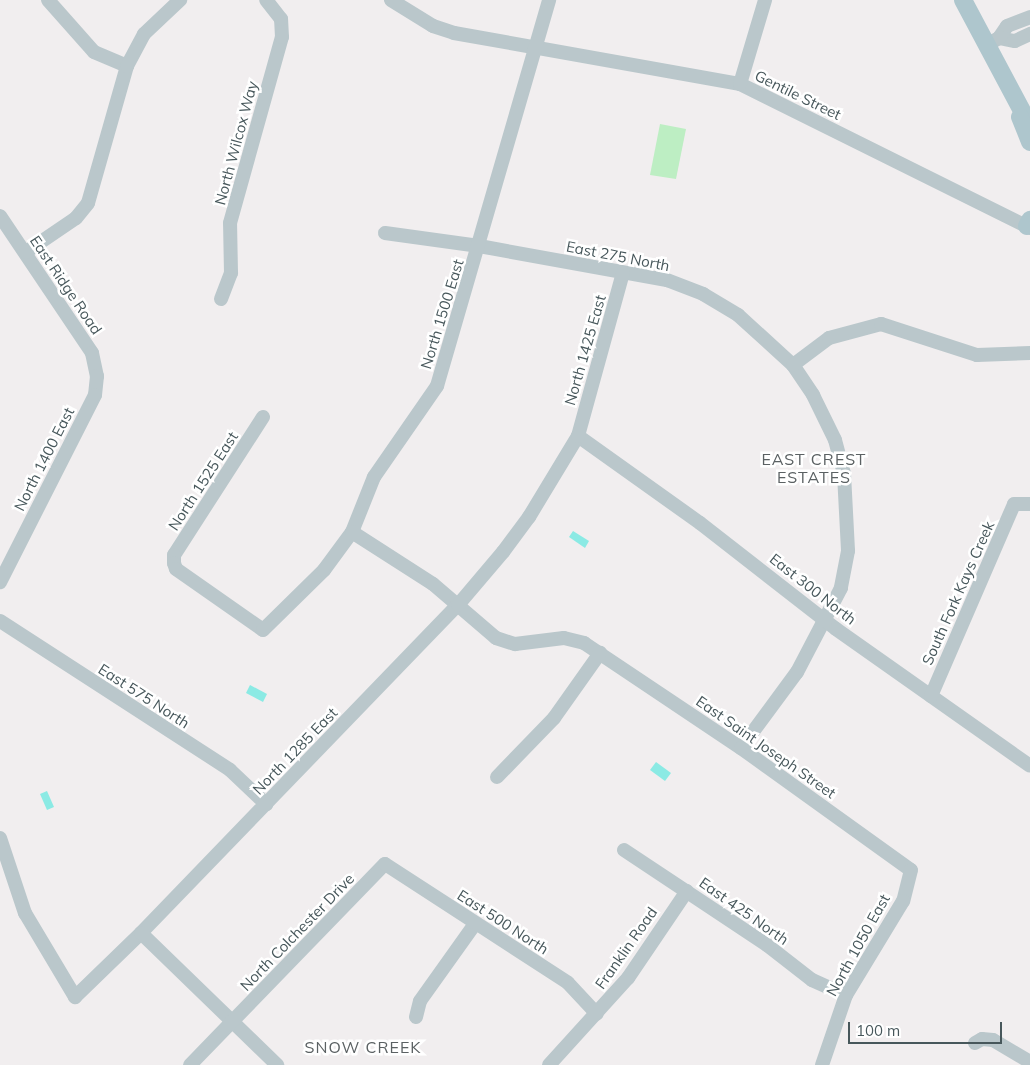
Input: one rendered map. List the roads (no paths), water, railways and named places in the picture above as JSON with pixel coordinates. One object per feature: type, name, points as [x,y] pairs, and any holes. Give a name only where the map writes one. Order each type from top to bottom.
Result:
[{"type":"main road","points":[[963,0],[992,42],[1030,142]]},
{"type":"main road","points":[[1013,95],[1030,126]]},
{"type":"street","points":[[48,0],[94,52],[127,66]]},
{"type":"street","points":[[26,252],[76,218],[88,203],[127,66],[144,34],[180,0]]},
{"type":"street","name":"North Wilcox Way","points":[[221,299],[230,273],[230,223],[282,37],[281,19],[266,0]]},
{"type":"street","name":"Gentile Street","points":[[391,0],[433,26],[481,39],[740,84],[1029,225]]},
{"type":"street","name":"North 1500 East","points":[[263,630],[324,570],[352,532],[374,478],[437,386],[549,0]]},
{"type":"street","points":[[740,84],[765,0]]},
{"type":"street","points":[[992,42],[1007,26],[1030,17]]},
{"type":"street","points":[[992,42],[1015,41],[1030,34]]},
{"type":"street","name":"East Ridge Road","points":[[0,216],[26,252],[92,353],[97,376]]},
{"type":"street","name":"East 275 North","points":[[385,233],[479,246],[667,280],[703,294],[738,315],[793,365],[813,395],[835,440],[844,474],[848,551],[841,588],[826,621],[796,672],[741,748]]},
{"type":"street","name":"North 1425 East","points":[[529,517],[578,436],[623,273]]},
{"type":"street","points":[[793,365],[830,338],[881,324],[977,355],[1030,353]]},
{"type":"street","name":"North 1400 East","points":[[0,582],[95,395],[97,376]]},
{"type":"street","name":"North 1525 East","points":[[263,417],[174,555],[176,569],[263,630]]},
{"type":"street","name":"East 300 North","points":[[578,436],[700,523],[826,621],[1030,766]]},
{"type":"street","name":"South Fork Kays Creek","points":[[931,696],[1014,504],[1030,504]]},
{"type":"street","name":"North 1285 East","points":[[0,838],[25,912],[75,997],[141,933],[458,605],[529,517]]},
{"type":"street","name":"East Saint Joseph Street","points":[[352,532],[433,584],[496,638],[515,644],[564,638],[584,643],[741,748],[911,870]]},
{"type":"street","name":"East 575 North","points":[[0,621],[230,770],[266,804]]},
{"type":"street","points":[[497,777],[554,718],[600,653]]},
{"type":"street","name":"East 425 North","points":[[624,850],[767,945],[812,980],[846,995]]},
{"type":"street","name":"East 500 North","points":[[385,864],[568,984],[597,1014]]},
{"type":"street","name":"North Colchester Drive","points":[[190,1065],[385,864]]},
{"type":"street","name":"North 1050 East","points":[[822,1065],[846,995],[903,901],[911,870]]},
{"type":"street","name":"Franklin Road","points":[[549,1065],[628,978],[687,891]]},
{"type":"street","points":[[416,1017],[420,1001],[475,924]]},
{"type":"street","points":[[141,933],[277,1065]]},
{"type":"street","points":[[975,1043],[982,1039],[993,1040],[1030,1062]]},
{"type":"water","points":[[573,531],[589,541],[585,548],[569,537]]},
{"type":"water","points":[[250,685],[267,694],[263,702],[246,693]]},
{"type":"water","points":[[656,762],[671,773],[665,781],[650,770]]},
{"type":"water","points":[[47,791],[54,807],[47,810],[40,794]]},
{"type":"district","name":"EAST CREST ESTATES","points":[[814,468]]},
{"type":"district","name":"SNOW CREEK","points":[[363,1047]]}]
